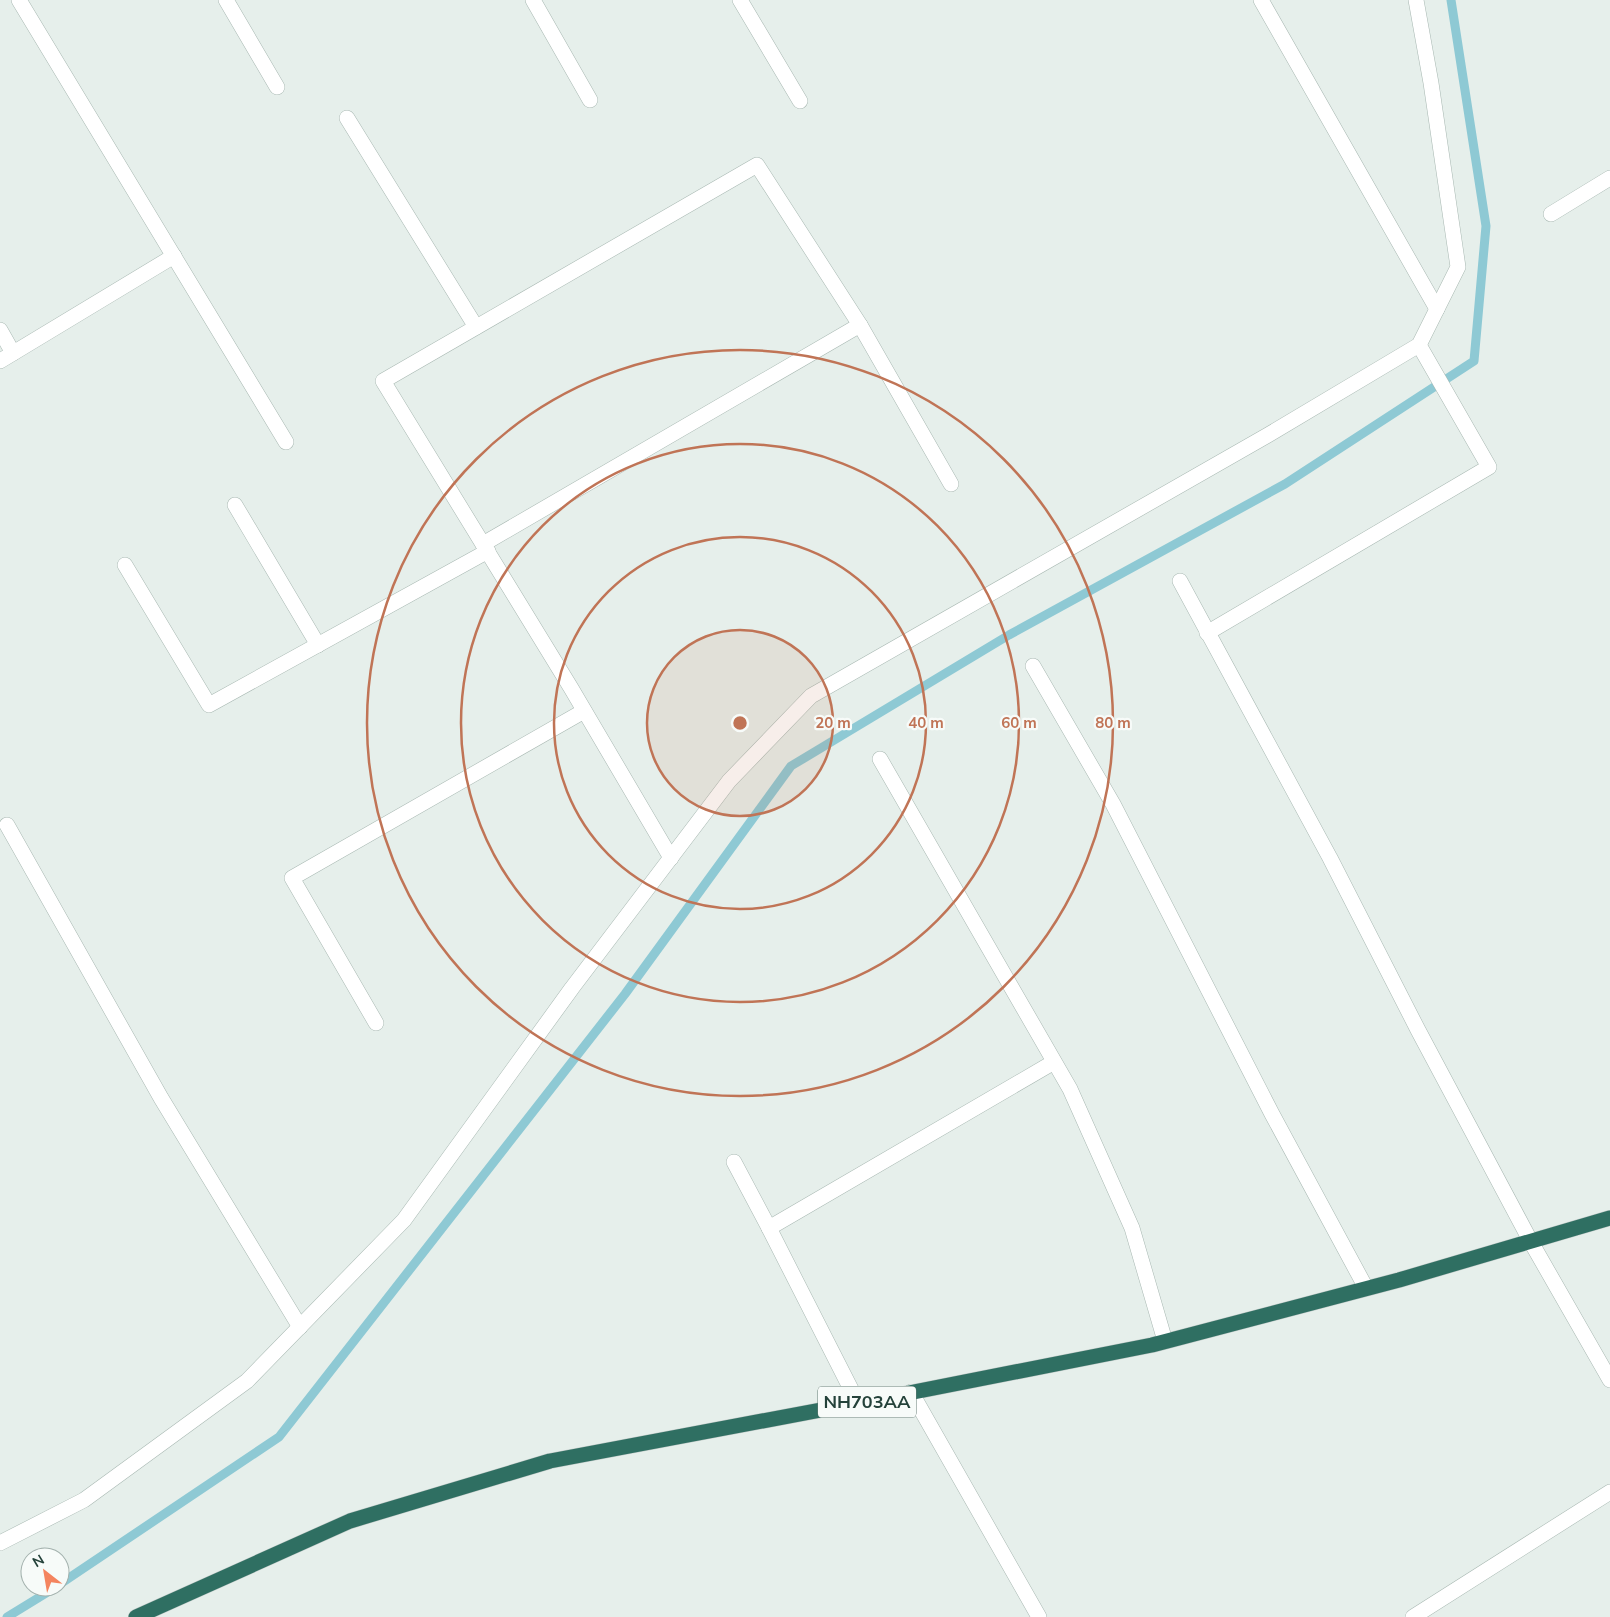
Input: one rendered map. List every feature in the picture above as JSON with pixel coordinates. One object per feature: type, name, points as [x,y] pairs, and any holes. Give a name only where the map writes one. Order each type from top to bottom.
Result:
[{"type":"highway","name":"NH703AA","points":[[136,1617],[350,1521],[550,1461],[858,1403],[1165,1341],[1366,1288],[1610,1218]]},
{"type":"street","points":[[19,0],[286,442]]},
{"type":"street","points":[[226,0],[277,87]]},
{"type":"street","points":[[533,0],[590,100]]},
{"type":"street","points":[[740,0],[800,101]]},
{"type":"street","points":[[1261,0],[1437,308]]},
{"type":"street","points":[[0,1542],[84,1500],[247,1381],[404,1220],[572,988],[729,782],[811,696],[1268,435],[1419,345],[1458,267],[1431,83],[1416,0]]},
{"type":"street","points":[[347,118],[476,327]]},
{"type":"street","points":[[671,858],[383,380],[757,165],[860,325],[951,484]]},
{"type":"street","points":[[1550,214],[1610,178]]},
{"type":"street","points":[[0,361],[174,256]]},
{"type":"street","points":[[125,565],[209,705],[318,645],[485,548],[860,325]]},
{"type":"street","points":[[0,330],[13,352]]},
{"type":"street","points":[[1207,633],[1489,467],[1419,345]]},
{"type":"street","points":[[235,505],[318,645]]},
{"type":"street","points":[[1180,581],[1330,858],[1418,1030],[1531,1242],[1610,1380]]},
{"type":"street","points":[[1033,666],[1112,804],[1272,1114],[1366,1288]]},
{"type":"street","points":[[376,1023],[292,878],[584,711]]},
{"type":"street","points":[[880,759],[1070,1089],[1132,1228],[1165,1341]]},
{"type":"street","points":[[7,825],[161,1098],[300,1327]]},
{"type":"street","points":[[769,1228],[1054,1062]]},
{"type":"street","points":[[734,1162],[858,1403]]},
{"type":"street","points":[[911,1392],[1039,1617]]},
{"type":"street","points":[[1413,1617],[1610,1492]]},
{"type":"waterway","points":[[70,1577],[279,1437],[625,994],[791,766],[1009,635],[1285,484],[1474,361],[1486,226],[1451,0]]},
{"type":"waterway","points":[[7,1617],[40,1597]]}]
